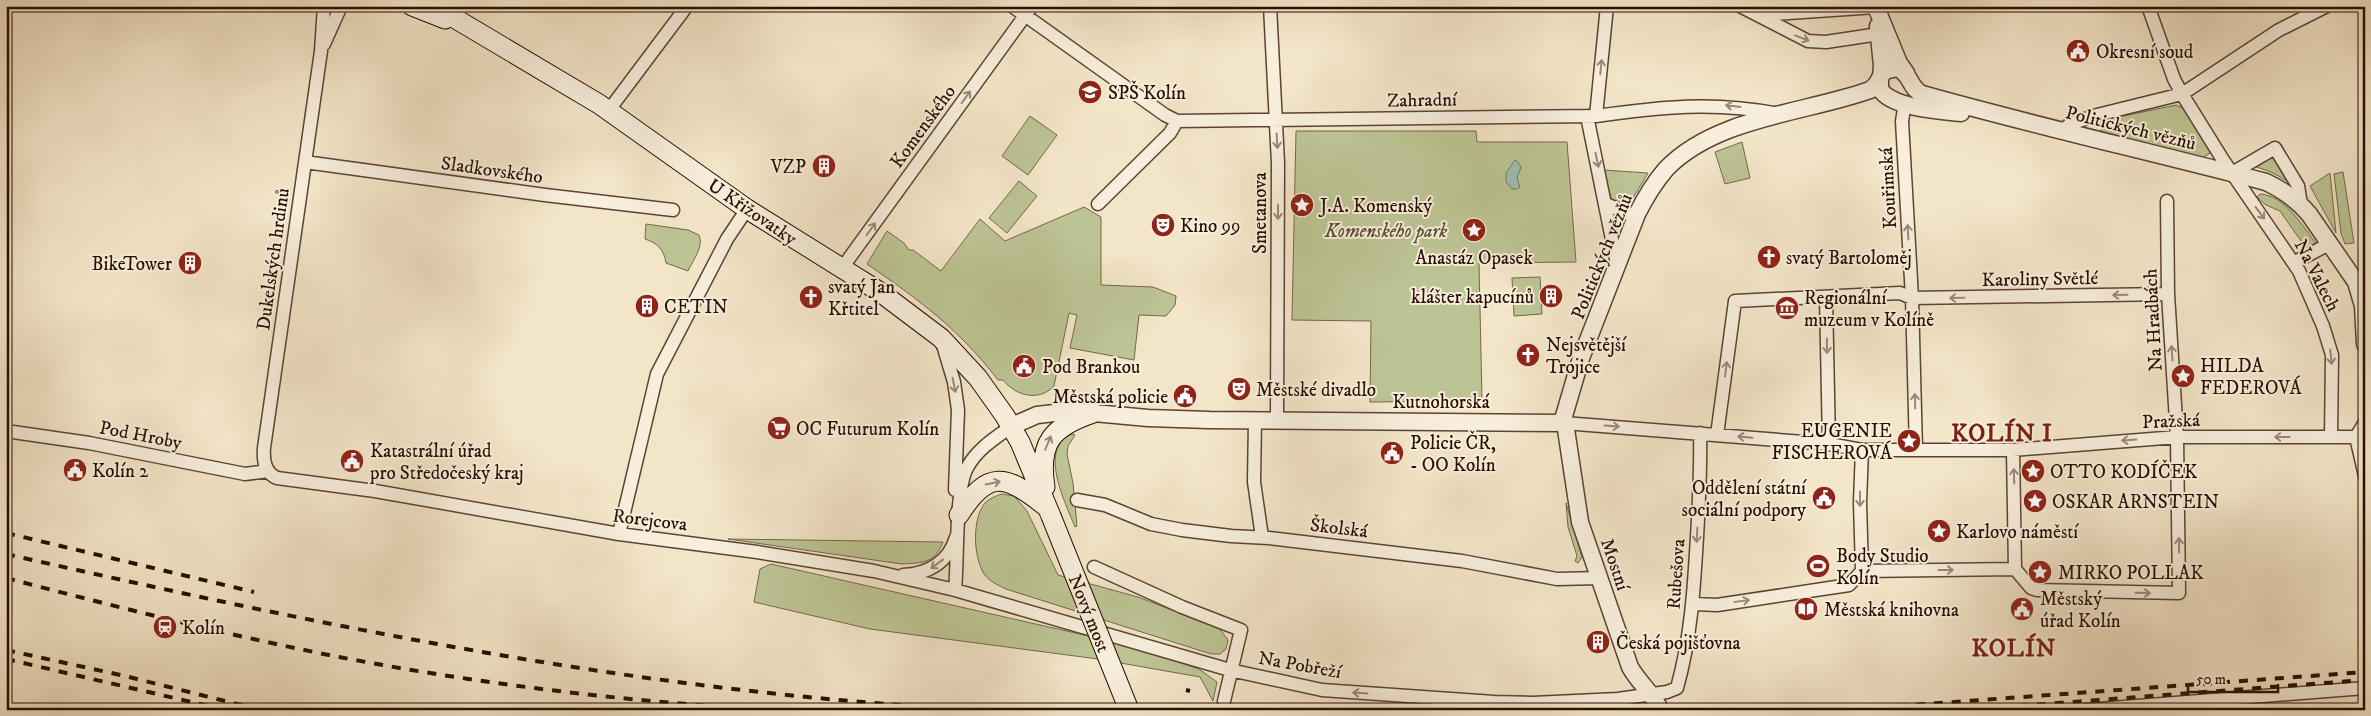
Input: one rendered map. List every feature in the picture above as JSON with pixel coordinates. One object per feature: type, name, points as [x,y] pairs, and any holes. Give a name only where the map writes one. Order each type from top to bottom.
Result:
[{"type":"main road","points":[[412,6],[468,27]]},
{"type":"main road","name":"U Křižovatky","points":[[425,6],[468,27]]},
{"type":"main road","name":"U Křižovatky","points":[[434,6],[609,110],[746,209],[903,308],[941,338],[978,378],[1012,426],[1050,512]]},
{"type":"main road","points":[[442,6],[468,27]]},
{"type":"main road","points":[[1050,512],[1042,468],[1049,439],[1066,423],[1093,413]]},
{"type":"main road","points":[[959,521],[979,489],[985,484],[1001,481],[1021,487],[1050,512]]},
{"type":"main road","name":"Nový most","points":[[1050,512],[1129,710]]},
{"type":"street","name":"Dukelských hrdinů","points":[[316,6],[321,50]]},
{"type":"street","name":"Dukelských hrdinů","points":[[268,471],[264,462],[264,448],[321,50],[324,6]]},
{"type":"street","name":"Dukelských hrdinů","points":[[321,50],[333,6]]},
{"type":"street","name":"Dukelských hrdinů","points":[[321,50],[341,6]]},
{"type":"street","points":[[609,110],[687,6]]},
{"type":"street","points":[[1012,6],[1028,11],[1165,115],[1177,120],[1170,133],[1098,204]]},
{"type":"street","name":"Smetanova","points":[[1270,6],[1278,163],[1277,420]]},
{"type":"street","points":[[1607,6],[1592,116],[1617,264]]},
{"type":"street","points":[[1740,6],[1808,41],[1826,42],[1879,34]]},
{"type":"street","name":"Politických vězňů","points":[[2148,6],[2174,79],[2232,173]]},
{"type":"street","points":[[2063,130],[2070,124],[2098,115],[2182,94],[2279,30],[2327,6]]},
{"type":"street","points":[[1758,16],[1876,7]]},
{"type":"street","points":[[1876,7],[1899,62],[1908,75],[1910,86],[1907,93],[1898,101],[1881,91],[1880,77],[1882,66],[1876,7]]},
{"type":"street","name":"Komenského","points":[[842,268],[1028,11]]},
{"type":"street","name":"Politických vězňů","points":[[1564,423],[1565,409],[1581,358],[1637,214],[1657,180],[1686,152],[1730,131],[1781,114],[1870,90],[1887,69],[1894,68],[1908,75],[1916,90],[1922,94],[2020,121],[2063,130],[2232,173],[2266,182],[2281,189],[2301,204],[2331,243],[2356,282],[2363,306],[2365,344]]},
{"type":"street","name":"Politických vězňů","points":[[1805,108],[1878,98],[1898,101],[1925,109],[2020,121]]},
{"type":"street","name":"Kouřimská","points":[[1898,101],[1902,121],[1912,298],[1916,450]]},
{"type":"street","name":"Zahradní","points":[[1177,120],[1592,116],[1656,108],[1709,105],[1781,114]]},
{"type":"street","name":"Politických vězňů","points":[[2232,173],[2275,148],[2298,186],[2301,204]]},
{"type":"street","name":"Sladkovského","points":[[305,162],[545,195],[674,210]]},
{"type":"street","name":"Na Valech","points":[[2232,173],[2295,262],[2323,326],[2332,355],[2331,437]]},
{"type":"street","name":"Na Hradbách","points":[[2015,570],[2031,588],[2037,590],[2179,593],[2179,495],[2168,294],[2167,201]]},
{"type":"street","points":[[1606,204],[1629,214],[1637,214]]},
{"type":"street","points":[[619,534],[657,374],[722,248],[746,209]]},
{"type":"street","points":[[2295,262],[2331,243]]},
{"type":"street","name":"Karoliny Světlé","points":[[1718,434],[1735,301],[1900,293],[1912,298],[2168,294]]},
{"type":"street","points":[[1826,297],[1829,444]]},
{"type":"street","points":[[941,338],[954,382],[958,410],[955,477],[959,521],[955,590]]},
{"type":"street","name":"Kutnohorská","points":[[959,521],[961,483],[966,468],[985,445],[1012,426],[1031,417],[1048,412],[1093,413],[1158,419],[1564,423],[1829,444],[1862,450]]},
{"type":"street","points":[[1255,420],[1254,482],[1262,537]]},
{"type":"street","points":[[2365,422],[2356,437],[2365,476]]},
{"type":"street","name":"Mostní","points":[[1564,423],[1580,522],[1630,667],[1637,680],[1657,704]]},
{"type":"street","name":"Pod Hroby","points":[[6,430],[90,443],[245,474],[268,471]]},
{"type":"street","name":"Rubešova","points":[[1657,704],[1677,688],[1683,667],[1694,604],[1700,483],[1700,433]]},
{"type":"street","name":"Pražská","points":[[2013,450],[2177,437],[2356,437]]},
{"type":"street","points":[[1694,604],[1717,605],[1849,585],[1862,571],[1860,493],[1862,450],[2013,450],[2015,570],[1862,571]]},
{"type":"street","name":"Rorejcova","points":[[268,471],[277,478],[375,491],[619,534],[757,552],[896,576],[955,590]]},
{"type":"street","name":"Školská","points":[[1077,500],[1105,505],[1151,524],[1182,530],[1231,536],[1262,537],[1462,561],[1557,579],[1600,578]]},
{"type":"street","points":[[896,576],[920,573],[938,565],[952,548],[959,521]]},
{"type":"street","name":"Na Pobřeží","points":[[1094,567],[1182,607],[1241,630],[1230,670]]},
{"type":"street","name":"Na Pobřeží","points":[[955,590],[1230,670],[1322,690],[1494,702],[1594,700],[1657,704]]},
{"type":"street","points":[[1224,701],[1230,670]]},
{"type":"street","points":[[2086,710],[2365,688]]},
{"type":"green space","points":[[2176,105],[2185,109],[2210,147],[2210,153],[2203,158],[2101,133],[2104,120]]},
{"type":"green space","points":[[1030,116],[1057,135],[1028,175],[1002,156]]},
{"type":"green space","name":"Komenského park","points":[[1296,131],[1476,131],[1477,142],[1567,142],[1576,262],[1479,263],[1482,401],[1370,402],[1371,321],[1292,320]]},
{"type":"green space","points":[[1742,142],[1750,178],[1725,184],[1715,152]]},
{"type":"green space","points":[[2268,157],[2274,157],[2291,183],[2271,172],[2254,166]]},
{"type":"green space","points":[[1604,170],[1648,173],[1627,208],[1612,202]]},
{"type":"green space","points":[[2343,172],[2354,243],[2345,244],[2341,233],[2334,174]]},
{"type":"green space","points":[[2330,173],[2336,233],[2310,186]]},
{"type":"green space","points":[[1019,181],[1037,196],[1007,233],[989,218]]},
{"type":"green space","points":[[2260,194],[2278,200],[2286,206],[2318,246],[2308,251],[2280,211],[2266,205],[2257,197]]},
{"type":"green space","points":[[1084,207],[1101,217],[1101,285],[1153,287],[1176,296],[1175,305],[1166,316],[1139,315],[1134,360],[1070,348],[1077,315],[1069,313],[1054,386],[1042,394],[1028,395],[1021,393],[1008,386],[1003,380],[998,380],[969,346],[937,316],[867,264],[887,231],[904,243],[909,250],[913,250],[941,271],[980,219],[1005,241]]},
{"type":"green space","points":[[646,224],[688,230],[699,235],[699,249],[688,271],[666,263],[664,254],[659,247],[645,239]]},
{"type":"green space","points":[[1540,277],[1542,314],[1514,316],[1512,278]]},
{"type":"green space","points":[[1072,434],[1075,435],[1068,446],[1067,454],[1073,483],[1077,526],[1075,527],[1061,491],[1055,464],[1056,451],[1062,441]]},
{"type":"green space","points":[[1002,494],[1014,496],[1027,511],[1058,575],[1138,597],[1219,628],[1228,640],[1226,649],[1220,654],[1211,654],[1006,589],[991,581],[986,577],[980,566],[976,548],[976,528],[978,518],[985,503],[991,498]]},
{"type":"green space","points":[[1566,503],[1582,557],[1578,563],[1575,561],[1577,556],[1568,527]]},
{"type":"green space","points":[[728,539],[943,542],[932,558],[922,562],[902,564]]},
{"type":"green space","points":[[771,564],[1124,644],[1199,669],[1217,682],[1213,701],[1200,677],[1098,659],[870,629],[754,602],[760,569]]},
{"type":"shaded area","points":[[1515,160],[1521,167],[1517,178],[1520,187],[1512,189],[1506,182],[1506,173]]},
{"type":"railway","points":[[6,533],[254,592]]},
{"type":"railway","points":[[6,554],[248,607],[492,654],[738,690],[861,702],[985,710]]},
{"type":"railway","points":[[6,578],[214,630],[392,667],[552,690],[659,702],[767,710]]},
{"type":"railway","points":[[6,650],[125,676],[261,710]]},
{"type":"railway","points":[[6,659],[226,710]]},
{"type":"railway","points":[[1844,710],[2365,672]]},
{"type":"railway","points":[[1965,710],[2365,680]]},
{"type":"railway","points":[[1186,690],[1190,691]]},
{"type":"place","name":"Okresní soud","points":[[2078,51]]},
{"type":"place","name":"SPŠ Kolín","points":[[1090,92]]},
{"type":"place","name":"VZP","points":[[824,166]]},
{"type":"place","name":"J.A. Komenský","points":[[1302,205]]},
{"type":"place","name":"Kino 99","points":[[1163,225]]},
{"type":"place","name":"Anastáz Opasek","points":[[1474,230]]},
{"type":"place","name":"svatý Bartoloměj","points":[[1769,257]]},
{"type":"place","name":"BikeTower","points":[[190,263]]},
{"type":"place","name":"klášter kapucínů","points":[[1551,296]]},
{"type":"place","name":"svatý Jan Křtitel","points":[[811,297]]},
{"type":"place","name":"CETIN","points":[[647,306]]},
{"type":"place","name":"Regionální muzeum v Kolíně","points":[[1787,308]]},
{"type":"place","name":"Nejsvětější Trojice","points":[[1528,355]]},
{"type":"place","name":"Pod Brankou","points":[[1024,366]]},
{"type":"place","name":"HILDA FEDEROVÁ","points":[[2183,376]]},
{"type":"place","name":"Městské divadlo","points":[[1239,389]]},
{"type":"place","name":"Městská policie","points":[[1185,396]]},
{"type":"place","name":"OC Futurum Kolín","points":[[779,428]]},
{"type":"place","name":"EUGENIE FISCHEROVÁ","points":[[1909,441]]},
{"type":"place","name":"Policie ČR, - OO Kolín","points":[[1392,453]]},
{"type":"place","name":"Katastrální úřad pro Středočeský kraj","points":[[352,461]]},
{"type":"place","name":"Kolín 2","points":[[75,470]]},
{"type":"place","name":"OTTO KODÍČEK","points":[[2033,471]]},
{"type":"place","name":"Oddělení státní sociální podpory","points":[[1824,498]]},
{"type":"place","name":"OSKAR ARNSTEIN","points":[[2035,501]]},
{"type":"place","name":"Karlovo náměstí","points":[[1939,531]]},
{"type":"place","name":"Body Studio Kolín","points":[[1818,566]]},
{"type":"place","name":"MIRKO POLLAK","points":[[2040,572]]},
{"type":"place","name":"Městská knihovna","points":[[1806,609]]},
{"type":"place","name":"Městský úřad Kolín","points":[[2022,609]]},
{"type":"place","name":"Kolín","points":[[165,627]]},
{"type":"place","name":"Česká pojišťovna","points":[[1598,642]]},
{"type":"district","name":"KOLÍN I","points":[[2002,433]]},
{"type":"district","name":"KOLÍN","points":[[2014,648]]}]
